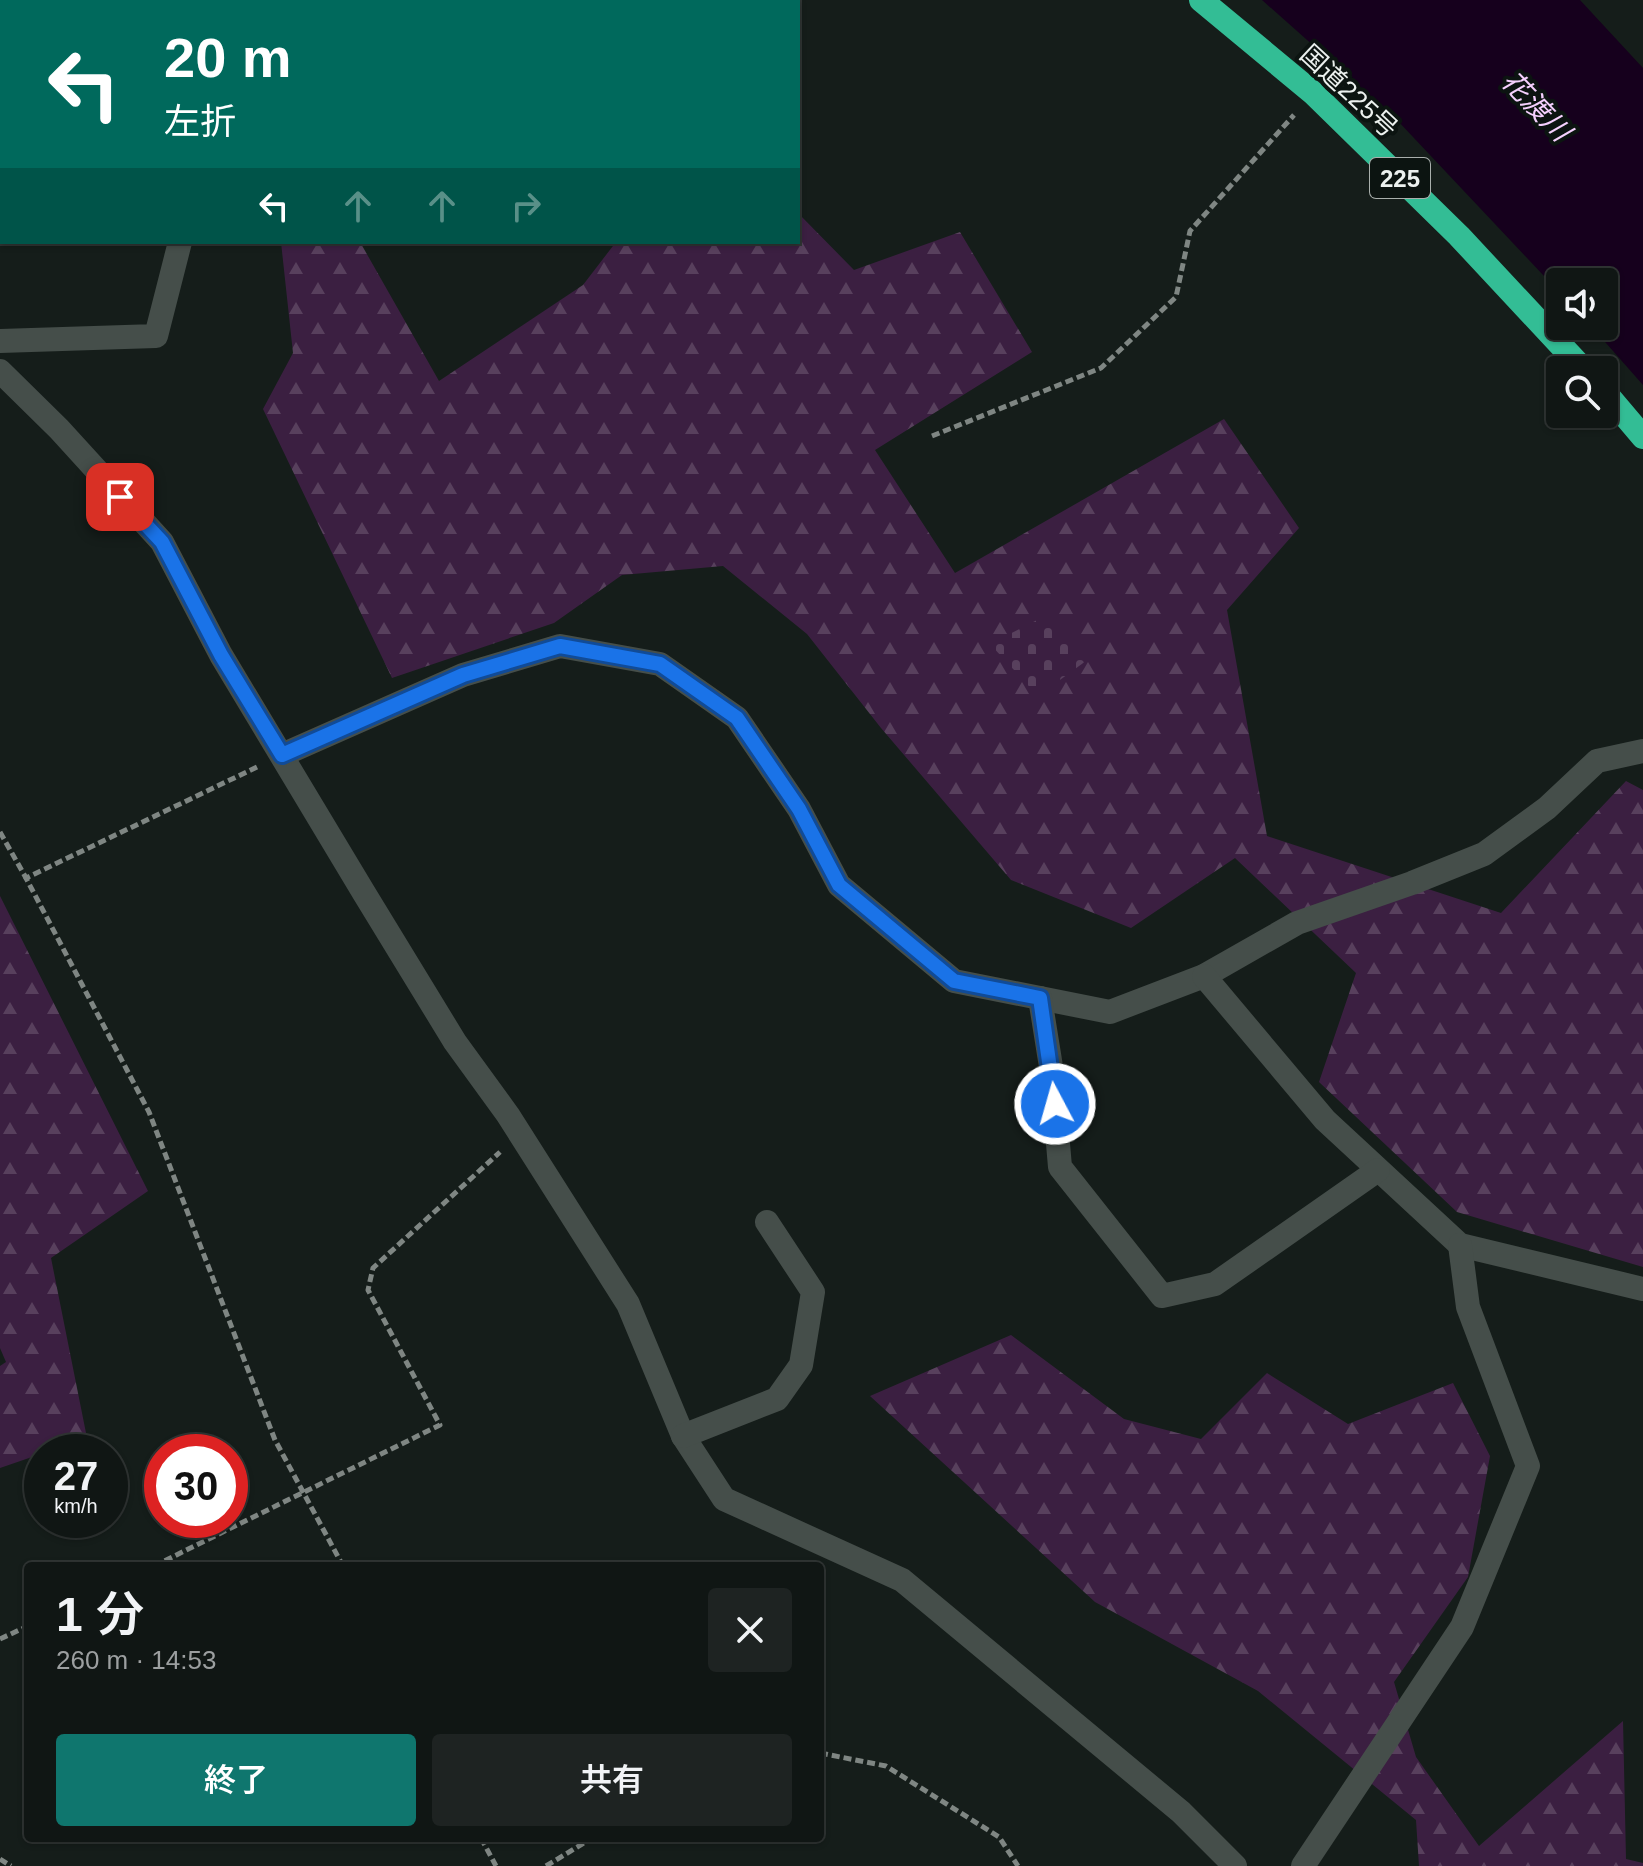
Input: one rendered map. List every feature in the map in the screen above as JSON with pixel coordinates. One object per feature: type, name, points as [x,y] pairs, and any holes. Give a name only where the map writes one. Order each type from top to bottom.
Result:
[{"type":"highway","name":"国道225号","points":[[1201,0],[1313,93],[1459,236],[1571,356]]},
{"type":"highway","points":[[1618,408],[1643,437]]},
{"type":"street","points":[[0,341],[156,336],[179,244]]},
{"type":"street","points":[[0,371],[59,429],[162,542],[221,655],[455,1042],[520,1134],[628,1304],[683,1436],[724,1499],[902,1580],[1181,1812],[1235,1866]]},
{"type":"street","points":[[282,755],[463,675],[560,646],[660,664],[737,718],[799,809],[839,885],[954,981],[1110,1012],[1204,976],[1297,923],[1484,854],[1547,808],[1597,761],[1643,751]]},
{"type":"street","points":[[1204,976],[1325,1120],[1460,1245],[1643,1289]]},
{"type":"street","points":[[1040,998],[1052,1073],[1060,1167],[1162,1296],[1215,1284],[1378,1170]]},
{"type":"street","points":[[683,1436],[777,1399],[801,1365],[813,1292],[767,1222]]},
{"type":"street","points":[[1303,1866],[1462,1627],[1528,1466],[1468,1307],[1460,1245]]},
{"type":"path","points":[[932,436],[1101,368],[1176,297],[1190,231],[1313,93]]},
{"type":"path","points":[[26,878],[282,755]]},
{"type":"path","points":[[0,832],[149,1112],[275,1440],[341,1562]]},
{"type":"path","points":[[162,1562],[440,1425],[368,1290],[373,1268],[520,1134]]},
{"type":"path","points":[[0,1639],[24,1628]]},
{"type":"path","points":[[824,1754],[886,1766],[999,1837],[1018,1866]]},
{"type":"path","points":[[483,1842],[496,1866]]},
{"type":"path","points":[[546,1866],[585,1842]]},
{"type":"path","points":[[0,1859],[11,1866]]},
{"type":"green space","points":[[800,215],[854,270],[960,232],[1032,352],[875,450],[955,573],[1224,419],[1299,528],[1227,610],[1267,836],[1501,913],[1626,781],[1643,790],[1643,1267],[1457,1212],[1319,1082],[1356,973],[1235,858],[1131,928],[1011,880],[881,728],[807,634],[723,566],[622,575],[554,623],[392,678],[263,409],[293,353],[281,244],[361,244],[439,381],[583,285],[614,244],[800,244]]},
{"type":"green space","points":[[1041,618],[1090,658],[1038,696],[990,644]]},
{"type":"green space","points":[[0,896],[148,1191],[51,1258],[86,1434],[24,1434],[24,1460],[0,1468],[0,1366],[6,1362],[0,1348]]},
{"type":"green space","points":[[1011,1335],[1124,1419],[1201,1439],[1267,1373],[1348,1424],[1453,1383],[1490,1456],[1468,1577],[1394,1682],[1416,1757],[1479,1846],[1623,1721],[1626,1859],[1643,1863],[1643,1866],[1419,1866],[1416,1820],[1258,1691],[1095,1602],[870,1396]]},
{"type":"water","name":"花渡川","points":[[1262,0],[1580,0],[1643,68],[1643,385],[1603,340],[1618,340],[1618,268],[1546,268],[1546,278],[1397,120]]},
{"type":"route","points":[[120,497],[162,542],[221,655],[282,755],[463,675],[560,646],[660,664],[737,718],[799,809],[839,885],[954,981],[1040,998],[1055,1104]]}]
